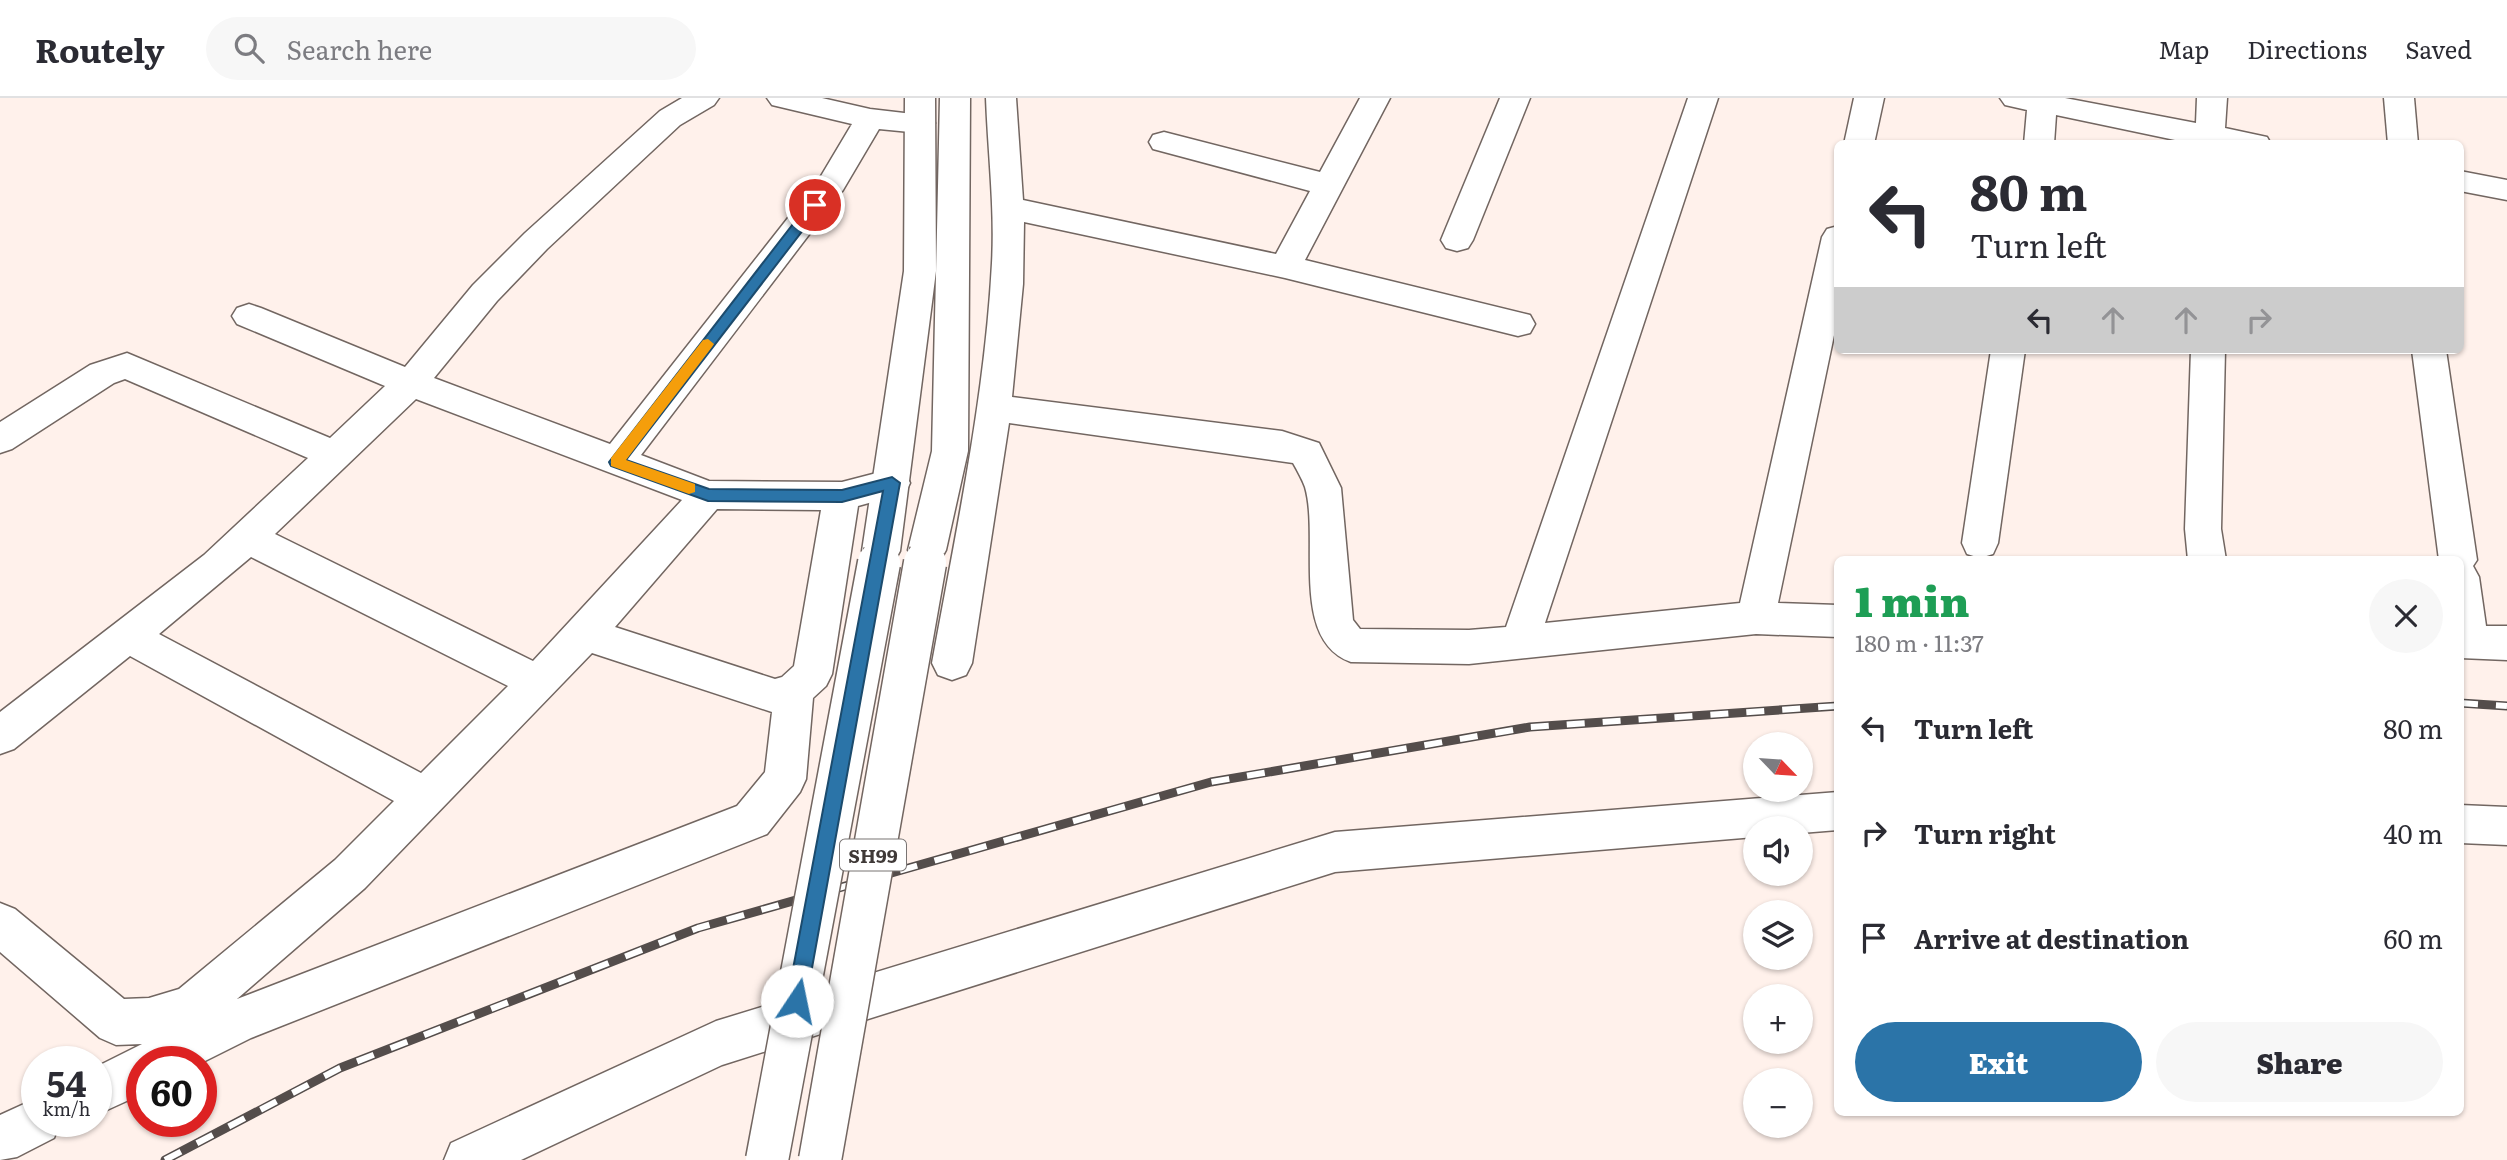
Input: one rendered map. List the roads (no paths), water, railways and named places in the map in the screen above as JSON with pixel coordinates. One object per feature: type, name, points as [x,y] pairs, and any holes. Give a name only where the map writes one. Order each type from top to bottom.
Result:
[{"type":"street","points":[[0,736],[247,538],[411,383],[485,293],[536,241],[670,118],[704,98]]},
{"type":"street","points":[[782,98],[870,118],[920,111]]},
{"type":"street","name":"SH99","points":[[820,1160],[927,550],[950,451],[955,98]]},
{"type":"street","points":[[952,663],[994,408],[1007,283],[1008,208],[1001,98]]},
{"type":"street","points":[[1284,267],[1375,98]]},
{"type":"street","points":[[1457,240],[1515,98]]},
{"type":"street","points":[[1518,644],[1703,98]]},
{"type":"street","points":[[1860,140],[1869,98]]},
{"type":"street","points":[[2038,140],[2033,100],[2209,139],[2212,98]]},
{"type":"street","points":[[2399,98],[2403,140]]},
{"type":"street","name":"SH99","points":[[767,1160],[892,483],[920,271],[920,111]]},
{"type":"street","points":[[616,462],[832,183],[870,118]]},
{"type":"street","points":[[1164,142],[1328,185]]},
{"type":"street","points":[[2464,182],[2507,190]]},
{"type":"street","points":[[1008,208],[1284,267],[1518,324]]},
{"type":"street","points":[[1756,618],[1834,256]]},
{"type":"street","points":[[249,316],[411,383],[708,495],[842,496],[892,483]]},
{"type":"street","points":[[1980,543],[2007,354]]},
{"type":"street","points":[[2206,556],[2203,529],[2208,354]]},
{"type":"street","points":[[2430,354],[2457,556]]},
{"type":"street","points":[[0,439],[102,374],[127,366],[336,455]]},
{"type":"street","points":[[994,408],[1282,445],[1306,453],[1323,488],[1335,626],[1351,645],[1469,647],[1756,618],[1834,621]]},
{"type":"street","points":[[0,924],[116,1022],[149,1021],[192,1008],[350,874],[586,634],[708,495]]},
{"type":"street","points":[[586,634],[775,696],[794,691],[812,674],[842,496]]},
{"type":"street","points":[[247,538],[538,682]]},
{"type":"street","points":[[128,636],[426,797]]},
{"type":"street","points":[[2465,641],[2507,643]]},
{"type":"street","points":[[187,1046],[238,1021],[752,820],[785,779],[794,691]]},
{"type":"street","points":[[468,1160],[716,1044],[1335,852],[1834,811]]},
{"type":"street","points":[[2464,824],[2507,826]]},
{"type":"street","points":[[0,1140],[21,1129]]},
{"type":"railway","points":[[2464,703],[2507,706]]},
{"type":"railway","points":[[165,1160],[340,1068],[698,928],[1211,782],[1530,727],[1834,706]]}]
